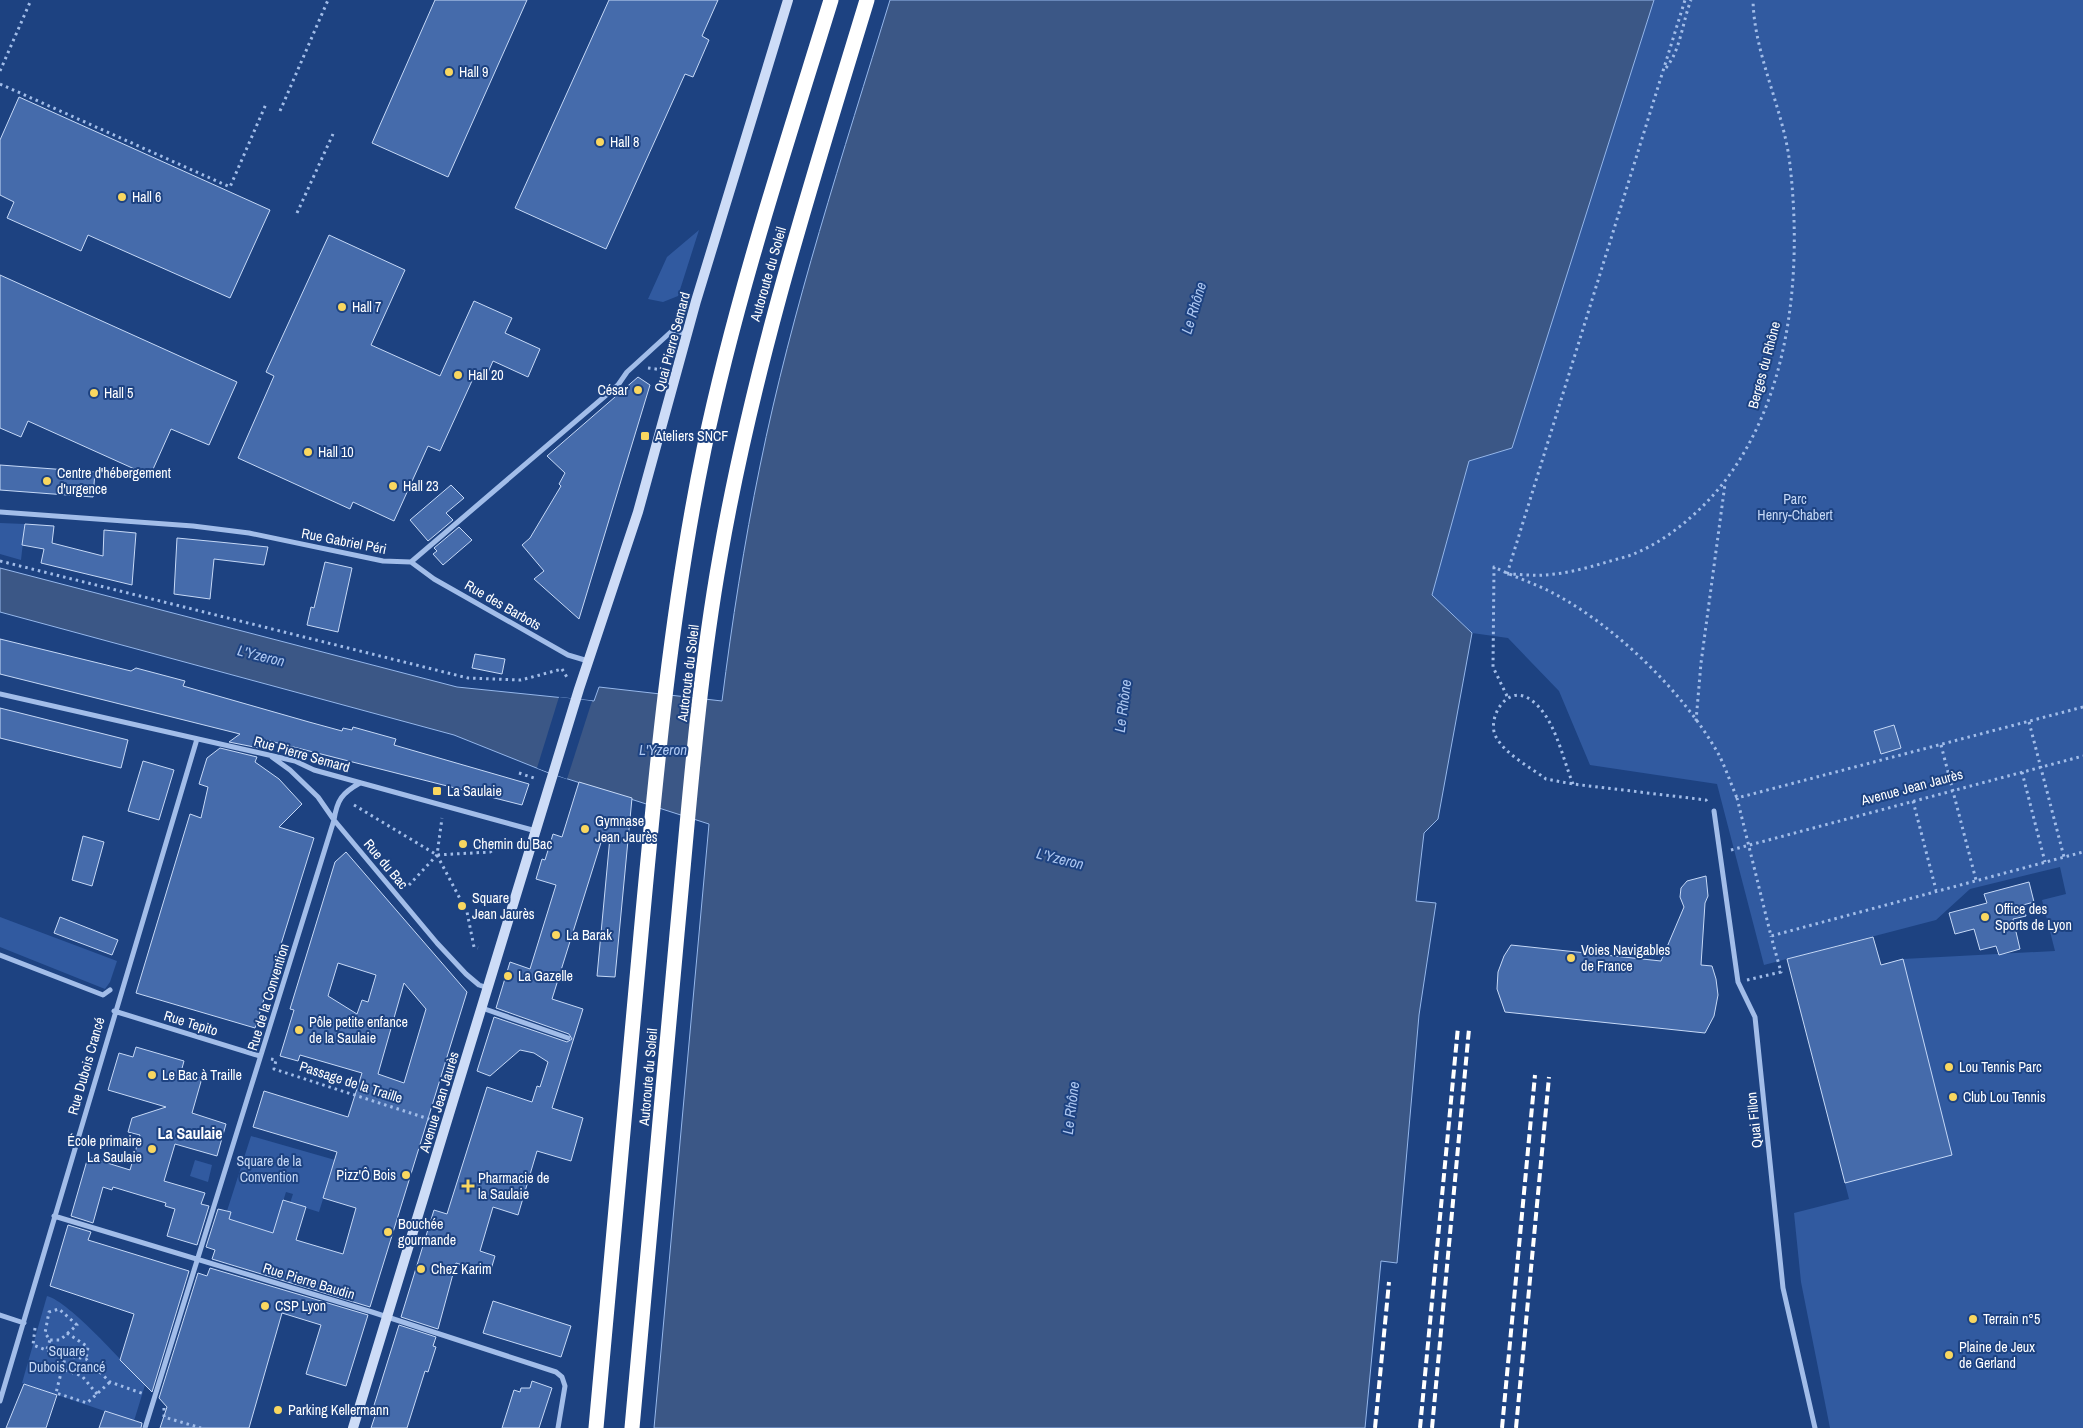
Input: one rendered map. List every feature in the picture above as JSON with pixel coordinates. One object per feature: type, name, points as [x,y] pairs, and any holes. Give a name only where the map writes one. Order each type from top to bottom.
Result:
[{"type":"highway","name":"Autoroute du Soleil","points":[[596,1428],[666,682],[691,519],[720,382],[762,222],[831,0]]},
{"type":"highway","name":"Autoroute du Soleil","points":[[632,1428],[701,690],[720,560],[759,368],[797,231],[867,0]]},
{"type":"main road","name":"Quai Pierre Semard","points":[[552,779],[588,661],[638,512],[687,334],[788,0]]},
{"type":"main road","name":"Avenue Jean Jaurès","points":[[353,1428],[552,779]]},
{"type":"street","points":[[411,562],[618,385],[626,372],[673,330],[687,334]]},
{"type":"street","name":"Rue Gabriel Péri","points":[[0,512],[249,532],[383,561],[411,562]]},
{"type":"street","name":"Rue des Barbots","points":[[411,562],[434,579],[568,655],[588,661]]},
{"type":"street","name":"Rue Pierre Semard","points":[[0,694],[268,754],[360,783],[537,832]]},
{"type":"street","name":"Rue Dubois Crancé","points":[[0,1401],[114,1011],[197,739]]},
{"type":"street","name":"Rue du Bac","points":[[268,754],[305,784],[437,943],[466,974],[479,985],[488,988]]},
{"type":"street","name":"Rue de la Convention","points":[[145,1428],[340,797],[360,783]]},
{"type":"street","name":"Quai Fillon","points":[[1714,811],[1718,853],[1738,982],[1755,1017],[1783,1288],[1815,1428]]},
{"type":"street","points":[[0,955],[103,995],[110,990]]},
{"type":"street","points":[[482,1008],[568,1038]]},
{"type":"street","name":"Rue Tepito","points":[[114,1011],[260,1056]]},
{"type":"street","name":"Rue Pierre Baudin","points":[[54,1216],[372,1312],[556,1372],[562,1376],[565,1386],[558,1428]]},
{"type":"street","points":[[0,1315],[24,1323]]},
{"type":"path","points":[[0,71],[31,0]]},
{"type":"path","points":[[280,111],[328,0]]},
{"type":"path","points":[[1685,0],[1507,574],[1548,591],[1590,618],[1633,650],[1668,686],[1696,721],[1719,756],[1737,798],[1781,972],[1738,982]]},
{"type":"path","points":[[1664,71],[1676,54],[1685,14],[1691,0]]},
{"type":"path","name":"Berges du Rhône","points":[[1507,696],[1496,678],[1493,667],[1494,567],[1507,574],[1544,576],[1588,568],[1637,552],[1676,530],[1706,504],[1725,484],[1750,443],[1767,405],[1787,325],[1795,246],[1790,163],[1776,96],[1761,51],[1753,0]]},
{"type":"path","points":[[0,84],[230,187],[266,104]]},
{"type":"path","points":[[297,213],[333,134]]},
{"type":"path","points":[[1696,721],[1701,663],[1725,484]]},
{"type":"path","points":[[0,561],[468,678],[521,680],[562,669]]},
{"type":"path","points":[[1573,784],[1546,715],[1529,698],[1517,694],[1507,696],[1502,702],[1496,720],[1494,728],[1496,736],[1504,748],[1546,779],[1573,784],[1706,800],[1714,811]]},
{"type":"path","points":[[1737,798],[2083,707]]},
{"type":"path","points":[[2028,722],[2064,857]]},
{"type":"path","points":[[1941,745],[1976,880]]},
{"type":"path","name":"Avenue Jean Jaurès","points":[[1718,853],[2083,756]]},
{"type":"path","points":[[2022,772],[2045,862]]},
{"type":"path","points":[[519,773],[552,779]]},
{"type":"path","points":[[1913,801],[1936,890]]},
{"type":"path","points":[[354,806],[437,855],[467,912],[474,947],[478,948]]},
{"type":"path","points":[[409,884],[437,855],[442,818]]},
{"type":"path","points":[[437,855],[490,852],[509,840]]},
{"type":"path","points":[[1771,936],[1936,890],[2083,852]]},
{"type":"path","name":"Passage de la Traille","points":[[260,1056],[276,1060],[274,1069],[446,1125]]},
{"type":"path","points":[[59,1308],[77,1325],[60,1340],[50,1340],[44,1333],[49,1312],[59,1308]]},
{"type":"path","points":[[36,1326],[33,1345],[86,1359],[110,1382],[144,1394]]},
{"type":"path","points":[[67,1334],[88,1347],[86,1359]]},
{"type":"path","points":[[47,1349],[50,1340]]},
{"type":"path","points":[[66,1355],[56,1393],[87,1403],[110,1382]]},
{"type":"path","points":[[62,1369],[82,1376],[97,1394]]},
{"type":"path","points":[[164,1400],[164,1417],[201,1428]]},
{"type":"green space","name":"Parc Henry-Chabert","points":[[1654,0],[2083,0],[2083,1428],[1830,1428],[1801,1282],[1794,1213],[1849,1199],[1795,987],[1903,959],[2055,951],[2042,900],[2066,894],[2060,867],[1970,889],[1936,920],[1764,965],[1717,784],[1590,765],[1559,691],[1508,638],[1472,633],[1432,595],[1469,461],[1512,447]]},
{"type":"green space","points":[[699,230],[678,296],[663,302],[648,299],[667,257]]},
{"type":"green space","points":[[0,523],[25,524],[21,560],[0,554]]},
{"type":"green space","points":[[0,917],[117,961],[110,982],[105,989],[0,947]]},
{"type":"green space","name":"Square de la Convention","points":[[251,1136],[335,1160],[319,1212],[290,1203],[293,1194],[286,1192],[273,1233],[229,1219],[227,1211]]},
{"type":"green space","points":[[195,1160],[212,1165],[208,1182],[190,1176]]},
{"type":"green space","name":"Square Dubois Crancé","points":[[47,1296],[57,1301],[83,1322],[145,1385],[134,1421],[22,1383]]},
{"type":"water","points":[[890,0],[1654,0],[1512,448],[1469,461],[1432,595],[1472,633],[1438,819],[1424,833],[1416,901],[1436,903],[1419,1015],[1397,1263],[1381,1261],[1365,1428],[654,1428],[709,824],[549,773],[454,735],[0,612],[0,568],[457,687],[594,701],[599,687],[722,701],[734,612],[760,466],[787,348],[819,232]]},
{"type":"pier","points":[[559,697],[592,701],[567,779],[537,768]]},
{"type":"building","name":"Hall 9","points":[[435,0],[527,0],[448,177],[372,143]]},
{"type":"building","name":"Hall 8","points":[[609,0],[718,0],[702,36],[709,40],[693,77],[685,74],[606,249],[515,208]]},
{"type":"building","name":"Hall 6","points":[[19,97],[270,210],[230,298],[88,235],[81,251],[7,218],[14,202],[0,195],[0,140]]},
{"type":"building","points":[[329,235],[405,270],[371,345],[440,376],[474,301],[512,318],[505,333],[540,349],[528,377],[493,361],[486,377],[476,372],[440,451],[428,446],[394,521],[353,502],[350,509],[238,458],[274,376],[266,372]]},
{"type":"building","name":"Hall 5","points":[[0,275],[237,382],[209,445],[171,429],[150,476],[28,421],[21,437],[0,428]]},
{"type":"building","points":[[638,377],[650,385],[579,619],[534,579],[544,571],[522,545],[530,538],[561,486],[559,484],[565,473],[547,456]]},
{"type":"building","name":"Centre d'hébergement d'urgence","points":[[0,465],[95,472],[93,497],[0,490]]},
{"type":"building","points":[[451,485],[464,498],[446,513],[453,520],[428,541],[410,520]]},
{"type":"building","points":[[25,524],[54,526],[52,543],[103,556],[104,530],[136,533],[132,585],[41,563],[44,549],[22,545]]},
{"type":"building","points":[[459,527],[472,540],[443,565],[433,554],[437,551],[434,548]]},
{"type":"building","points":[[177,538],[268,547],[264,565],[214,559],[210,599],[174,594]]},
{"type":"building","points":[[325,562],[352,568],[338,632],[307,625],[311,607],[314,608]]},
{"type":"building","points":[[0,639],[131,671],[136,668],[185,681],[183,686],[342,731],[343,728],[352,730],[353,727],[396,739],[394,745],[529,784],[522,805],[262,739],[259,748],[229,742],[240,734],[0,674]]},
{"type":"building","points":[[475,654],[505,659],[502,674],[472,668]]},
{"type":"building","points":[[0,708],[128,740],[121,768],[0,738]]},
{"type":"building","points":[[1894,725],[1901,748],[1881,754],[1874,731]]},
{"type":"building","points":[[220,748],[257,757],[255,762],[279,779],[302,804],[279,827],[314,838],[255,1028],[136,993],[190,814],[201,818],[208,787],[199,784],[207,758]]},
{"type":"building","points":[[143,761],[174,770],[159,820],[128,811]]},
{"type":"building","points":[[579,782],[632,798],[615,977],[597,976],[610,837],[603,836],[552,999],[583,1009],[552,1108],[583,1118],[571,1161],[537,1151],[518,1215],[493,1207],[480,1251],[495,1256],[490,1273],[456,1263],[438,1329],[401,1317],[434,1210],[447,1214],[487,1087],[532,1102],[537,1086],[540,1087],[548,1062],[534,1053],[520,1050],[490,1076],[477,1071],[494,1017],[567,1042],[572,1039],[569,1034],[496,1008],[510,962],[530,969],[556,885],[536,879],[542,859],[545,860],[553,834],[562,837]]},
{"type":"building","points":[[83,836],[104,842],[92,886],[72,880]]},
{"type":"building","points":[[346,852],[467,992],[370,1307],[212,1259],[215,1250],[206,1247],[218,1209],[231,1212],[229,1219],[273,1233],[283,1200],[306,1207],[296,1240],[343,1254],[356,1208],[323,1198],[337,1152],[253,1127],[264,1091],[348,1117],[362,1073],[300,1055],[298,1061],[280,1056],[294,1010],[290,1009],[335,862]],"holes":[[[338,963],[376,975],[368,1002],[362,1000],[357,1014],[328,996]],[[404,983],[426,1009],[404,1083],[378,1074]]]},
{"type":"building","name":"Voies Navigables de France","points":[[1706,876],[1708,896],[1705,903],[1701,965],[1712,966],[1718,995],[1714,1016],[1705,1033],[1505,1012],[1497,989],[1498,972],[1504,956],[1511,945],[1661,961],[1684,907],[1680,897],[1681,888],[1687,881]]},
{"type":"building","name":"Office des Sports de Lyon","points":[[2029,882],[2034,902],[2023,905],[2026,916],[2013,919],[2020,949],[1999,955],[1996,946],[1980,950],[1974,929],[1955,934],[1949,913],[1987,903],[1984,894]]},
{"type":"building","points":[[60,917],[118,940],[112,955],[54,933]]},
{"type":"building","points":[[1873,937],[1881,965],[1903,959],[1952,1155],[1845,1183],[1787,959]]},
{"type":"building","points":[[136,1047],[184,1061],[181,1072],[202,1078],[192,1113],[226,1124],[217,1156],[175,1144],[164,1181],[205,1193],[201,1204],[209,1206],[197,1245],[167,1236],[175,1209],[165,1206],[166,1203],[113,1187],[112,1190],[103,1187],[93,1223],[71,1216],[88,1157],[130,1170],[140,1135],[128,1132],[132,1118],[166,1107],[108,1090],[119,1053],[133,1057]]},
{"type":"building","points":[[68,1225],[91,1232],[88,1240],[189,1271],[152,1392],[120,1360],[134,1314],[50,1286]]},
{"type":"building","points":[[210,1268],[368,1315],[346,1386],[306,1374],[321,1325],[282,1313],[249,1428],[160,1428],[167,1407],[159,1398],[198,1273],[207,1276]]},
{"type":"building","points":[[493,1301],[571,1326],[561,1357],[483,1333]]},
{"type":"building","points":[[399,1325],[436,1337],[433,1346],[436,1347],[428,1372],[425,1371],[407,1428],[371,1428],[375,1416],[371,1415]]},
{"type":"building","points":[[532,1381],[552,1388],[539,1428],[502,1428],[514,1390],[520,1392],[521,1388],[530,1388]]},
{"type":"building","points":[[24,1384],[57,1395],[46,1428],[6,1428]]},
{"type":"building","points":[[105,1411],[142,1423],[141,1428],[99,1428]]},
{"type":"railway","points":[[1420,1428],[1458,1027]]},
{"type":"railway","points":[[1432,1428],[1469,1029]]},
{"type":"railway","points":[[1502,1428],[1535,1075]]},
{"type":"railway","points":[[1516,1428],[1549,1077]]},
{"type":"railway","points":[[1375,1428],[1389,1282]]},
{"type":"place","name":"Hall 9","points":[[449,72]]},
{"type":"place","name":"Hall 8","points":[[600,142]]},
{"type":"place","name":"Hall 6","points":[[122,197]]},
{"type":"place","name":"Hall 7","points":[[342,307]]},
{"type":"place","name":"Hall 20","points":[[458,375]]},
{"type":"place","name":"César","points":[[638,390]]},
{"type":"place","name":"Hall 5","points":[[94,393]]},
{"type":"place","name":"Ateliers SNCF","points":[[645,436]]},
{"type":"place","name":"Hall 10","points":[[308,452]]},
{"type":"place","name":"Centre d'hébergement d'urgence","points":[[47,481]]},
{"type":"place","name":"Hall 23","points":[[393,486]]},
{"type":"place","name":"La Saulaie","points":[[437,791]]},
{"type":"place","name":"Gymnase Jean Jaurès","points":[[585,829]]},
{"type":"place","name":"Chemin du Bac","points":[[463,844]]},
{"type":"place","name":"Square Jean Jaurès","points":[[462,906]]},
{"type":"place","name":"Office des Sports de Lyon","points":[[1985,917]]},
{"type":"place","name":"La Barak","points":[[556,935]]},
{"type":"place","name":"Voies Navigables de France","points":[[1571,958]]},
{"type":"place","name":"La Gazelle","points":[[508,976]]},
{"type":"place","name":"Pôle petite enfance de la Saulaie","points":[[299,1030]]},
{"type":"place","name":"Lou Tennis Parc","points":[[1949,1067]]},
{"type":"place","name":"Le Bac à Traille","points":[[152,1075]]},
{"type":"place","name":"Club Lou Tennis","points":[[1953,1097]]},
{"type":"place","name":"École primaire La Saulaie","points":[[152,1149]]},
{"type":"place","name":"Pizz'Ô Bois","points":[[406,1175]]},
{"type":"place","name":"Pharmacie de la Saulaie","points":[[468,1186]]},
{"type":"place","name":"Bouchée gourmande","points":[[388,1232]]},
{"type":"place","name":"Chez Karim","points":[[421,1269]]},
{"type":"place","name":"CSP Lyon","points":[[265,1306]]},
{"type":"place","name":"Terrain n°5","points":[[1973,1319]]},
{"type":"place","name":"Plaine de Jeux de Gerland","points":[[1949,1355]]},
{"type":"place","name":"Parking Kellermann","points":[[278,1410]]},
{"type":"district","name":"La Saulaie","points":[[190,1133]]},
{"type":"water label","name":"Le Rhône","points":[[1194,308]]},
{"type":"water label","name":"L'Yzeron","points":[[261,656]]},
{"type":"water label","name":"Le Rhône","points":[[1123,706]]},
{"type":"water label","name":"L'Yzeron","points":[[663,750]]},
{"type":"water label","name":"L'Yzeron","points":[[1060,859]]},
{"type":"water label","name":"Le Rhône","points":[[1071,1108]]}]
